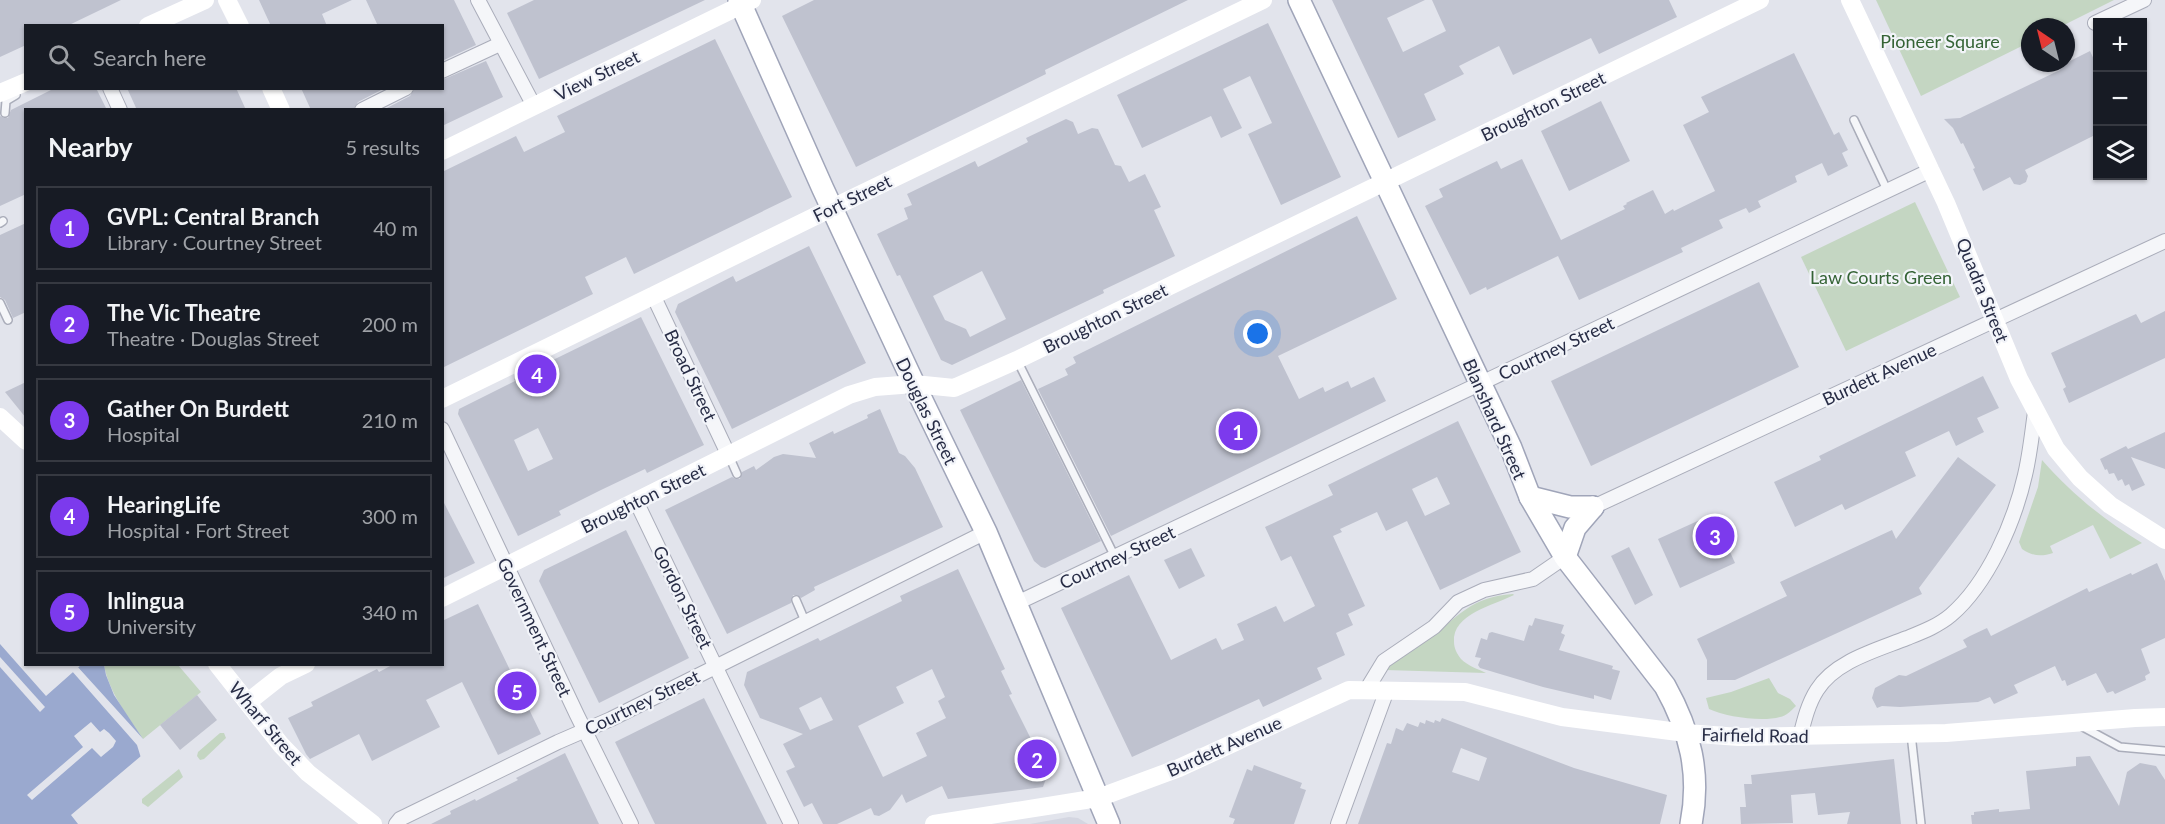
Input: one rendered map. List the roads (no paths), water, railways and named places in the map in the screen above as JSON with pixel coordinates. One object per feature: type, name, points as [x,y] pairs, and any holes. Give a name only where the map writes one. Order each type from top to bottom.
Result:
[{"type":"main road","name":"Blanshard Street","points":[[1299,0],[1511,448],[1530,496],[1582,582],[1665,686],[1675,704],[1694,758],[1694,807],[1691,824]]},
{"type":"main road","name":"Douglas Street","points":[[744,2],[783,101],[914,384],[986,532],[1109,824]]},
{"type":"main road","points":[[1530,496],[1570,507],[1593,507]]},
{"type":"main road","points":[[1565,557],[1575,528],[1593,507]]},
{"type":"street","points":[[227,0],[239,24]]},
{"type":"street","points":[[478,0],[534,106]]},
{"type":"street","name":"Fort Street","points":[[444,398],[1263,0]]},
{"type":"street","name":"Broughton Street","points":[[444,597],[849,395],[875,387],[914,384],[954,388],[1017,360],[1760,0]]},
{"type":"street","name":"Quadra Street","points":[[1850,0],[1931,170],[2035,412],[2056,449],[2080,478],[2110,505],[2165,540]]},
{"type":"street","points":[[2106,18],[2144,0]]},
{"type":"street","points":[[152,24],[196,2]]},
{"type":"street","name":"View Street","points":[[444,150],[744,2]]},
{"type":"street","points":[[444,70],[500,44]]},
{"type":"street","points":[[0,93],[24,83]]},
{"type":"street","points":[[111,90],[119,108]]},
{"type":"street","points":[[272,90],[280,108]]},
{"type":"street","points":[[366,108],[402,90]]},
{"type":"street","name":"Courtney Street","points":[[1017,603],[1931,170]]},
{"type":"street","name":"Burdett Avenue","points":[[1593,507],[2165,241]]},
{"type":"street","name":"Broad Street","points":[[653,295],[729,456]]},
{"type":"street","points":[[1800,737],[1808,708],[1817,689],[1829,675],[1850,662],[1935,626],[1951,615],[1974,592],[1993,561],[2014,512],[2025,475],[2035,412]]},
{"type":"street","points":[[0,417],[24,439]]},
{"type":"street","name":"Government Street","points":[[444,433],[631,824]]},
{"type":"street","name":"Gordon Street","points":[[636,501],[791,824]]},
{"type":"street","name":"Courtney Street","points":[[396,824],[400,819],[585,731],[986,532]]},
{"type":"street","points":[[1368,689],[1384,661],[1434,627],[1458,602],[1484,590],[1533,579],[1565,557]]},
{"type":"street","name":"Wharf Street","points":[[219,666],[281,745],[308,773],[373,824]]},
{"type":"street","points":[[248,702],[281,676],[302,666]]},
{"type":"street","name":"Burdett Avenue","points":[[934,824],[1098,798],[1179,768],[1349,690]]},
{"type":"street","name":"Fairfield Road","points":[[1349,690],[1465,692],[1562,717],[1686,733],[1739,737],[1911,734],[2165,717]]},
{"type":"street","points":[[1338,824],[1387,690]]},
{"type":"lane","points":[[5,113],[6,101],[24,89]]},
{"type":"lane","points":[[1854,120],[1887,190]]},
{"type":"lane","points":[[0,303],[8,320]]},
{"type":"lane","points":[[1017,360],[1115,558]]},
{"type":"lane","points":[[729,456],[737,474]]},
{"type":"lane","points":[[796,600],[805,621]]},
{"type":"lane","points":[[2076,722],[2120,747],[2165,751]]},
{"type":"lane","points":[[1911,734],[1921,824]]},
{"type":"water","points":[[0,644],[46,696],[80,666],[104,666],[114,695],[143,739],[141,756],[71,815],[78,824],[0,824]]},
{"type":"place","name":"HearingLife","points":[[537,374]]},
{"type":"place","name":"GVPL: Central Branch","points":[[1238,431]]},
{"type":"place","name":"Gather On Burdett","points":[[1715,536]]},
{"type":"place","name":"Inlingua","points":[[517,691]]},
{"type":"place","name":"The Vic Theatre","points":[[1037,759]]},
{"type":"park label","name":"Pioneer Square","points":[[1940,41]]},
{"type":"park label","name":"Law Courts Green","points":[[1881,277]]}]
